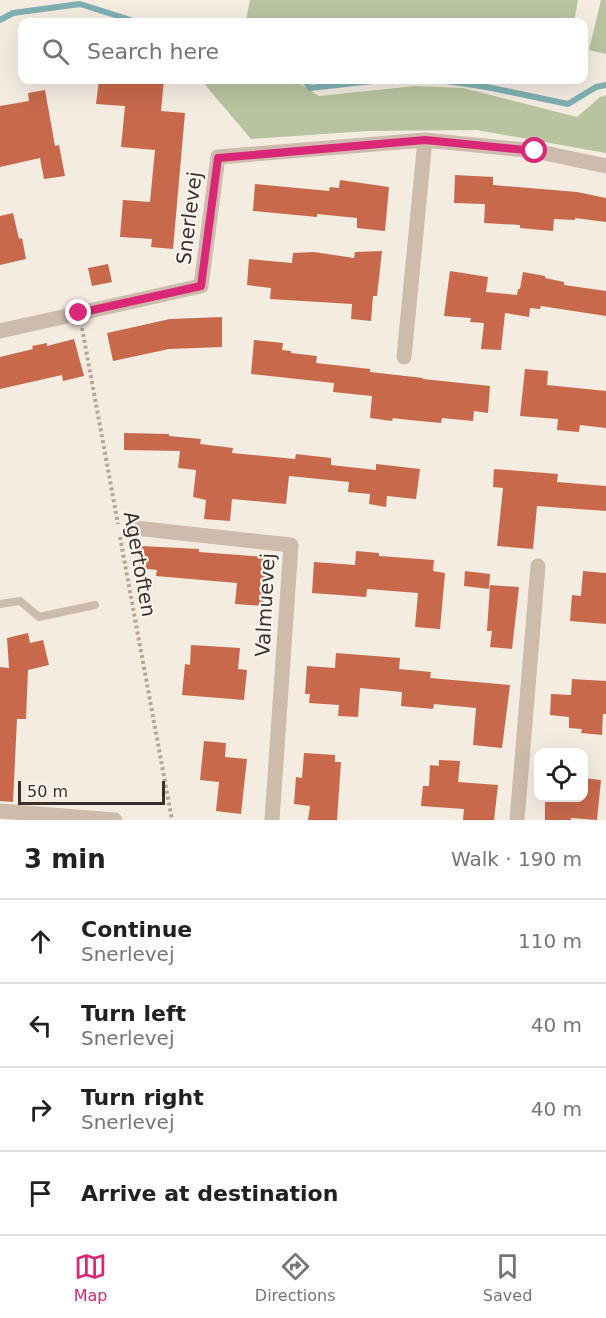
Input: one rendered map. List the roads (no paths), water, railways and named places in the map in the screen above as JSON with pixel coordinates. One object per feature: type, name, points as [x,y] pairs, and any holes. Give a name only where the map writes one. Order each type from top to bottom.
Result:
[{"type":"street","name":"Snerlevej","points":[[0,331],[201,286],[218,158],[425,140],[535,151],[606,166]]},
{"type":"street","points":[[404,357],[425,140]]},
{"type":"street","name":"Valmuevej","points":[[135,528],[291,545],[272,820]]},
{"type":"street","points":[[517,820],[538,566]]},
{"type":"street","points":[[0,812],[114,820]]},
{"type":"lane","points":[[0,604],[20,601],[39,617],[95,605]]},
{"type":"waterway","points":[[0,20],[13,13],[80,4],[124,18]]},
{"type":"waterway","points":[[307,84],[310,88],[346,84]]},
{"type":"waterway","points":[[466,84],[568,104],[596,87],[606,85]]}]
